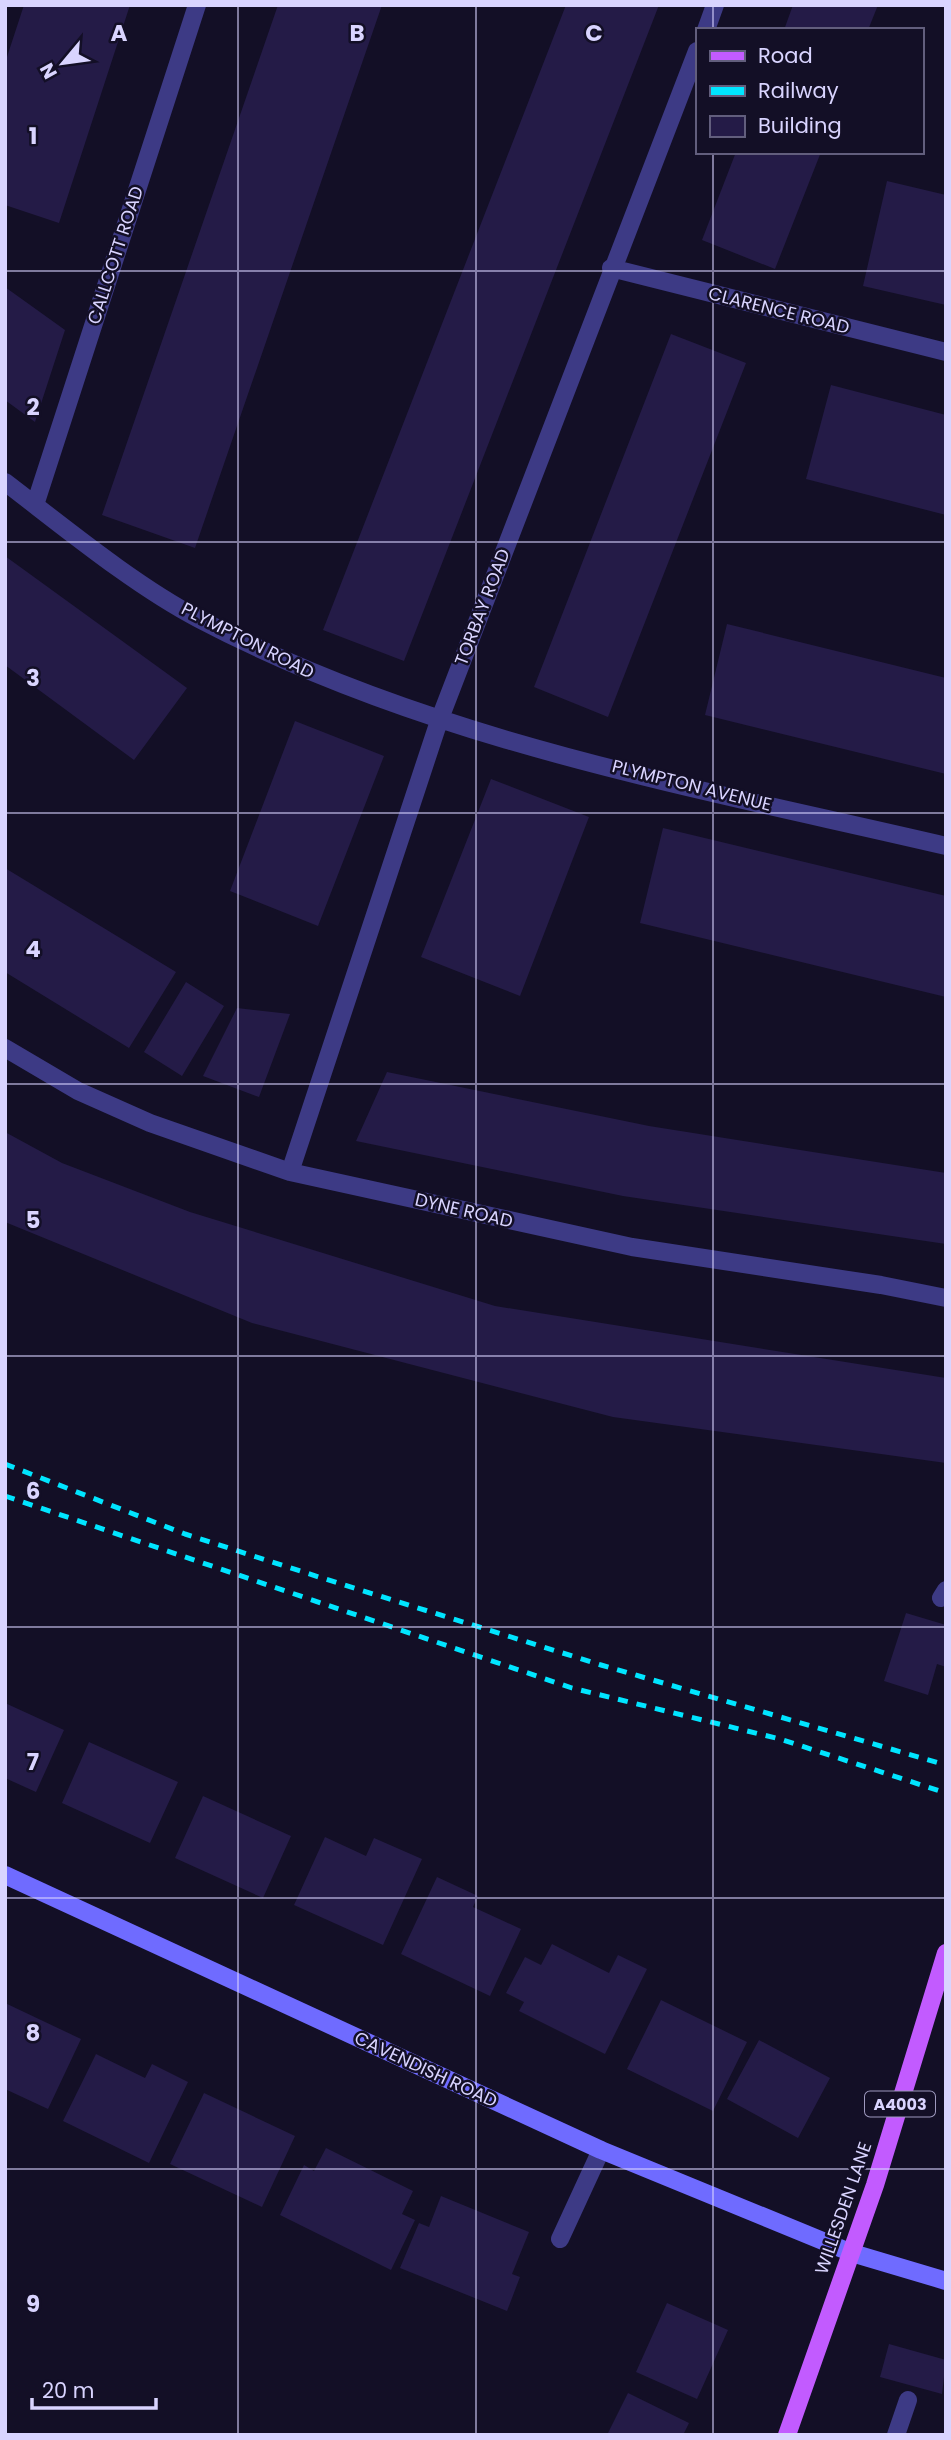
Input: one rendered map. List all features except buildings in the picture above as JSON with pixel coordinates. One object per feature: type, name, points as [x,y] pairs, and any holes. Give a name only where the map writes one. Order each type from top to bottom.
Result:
[{"type":"main road","name":"WILLESDEN LANE","points":[[788,2435],[852,2253],[946,1953]]},
{"type":"street","name":"CALLCOTT ROAD","points":[[35,505],[197,5]]},
{"type":"street","points":[[707,28],[715,5]]},
{"type":"street","name":"TORBAY ROAD","points":[[290,1172],[439,721],[611,268],[696,54]]},
{"type":"street","name":"CLARENCE ROAD","points":[[611,268],[946,352]]},
{"type":"street","name":"PLYMPTON ROAD","points":[[5,482],[110,561],[197,618],[301,670],[439,721]]},
{"type":"street","name":"PLYMPTON AVENUE","points":[[439,721],[670,781],[946,846]]},
{"type":"street","name":"DYNE ROAD","points":[[5,1048],[78,1091],[150,1123],[290,1172],[632,1247],[881,1285],[946,1298]]},
{"type":"street","name":"CAVENDISH ROAD","points":[[5,1875],[601,2150],[852,2253],[946,2281]]},
{"type":"street","points":[[560,2239],[601,2150]]},
{"type":"street","points":[[896,2435],[908,2400]]},
{"type":"railway","points":[[5,1464],[185,1534],[322,1578],[601,1665],[946,1765]]},
{"type":"railway","points":[[5,1496],[572,1688],[780,1739],[946,1793]]}]
